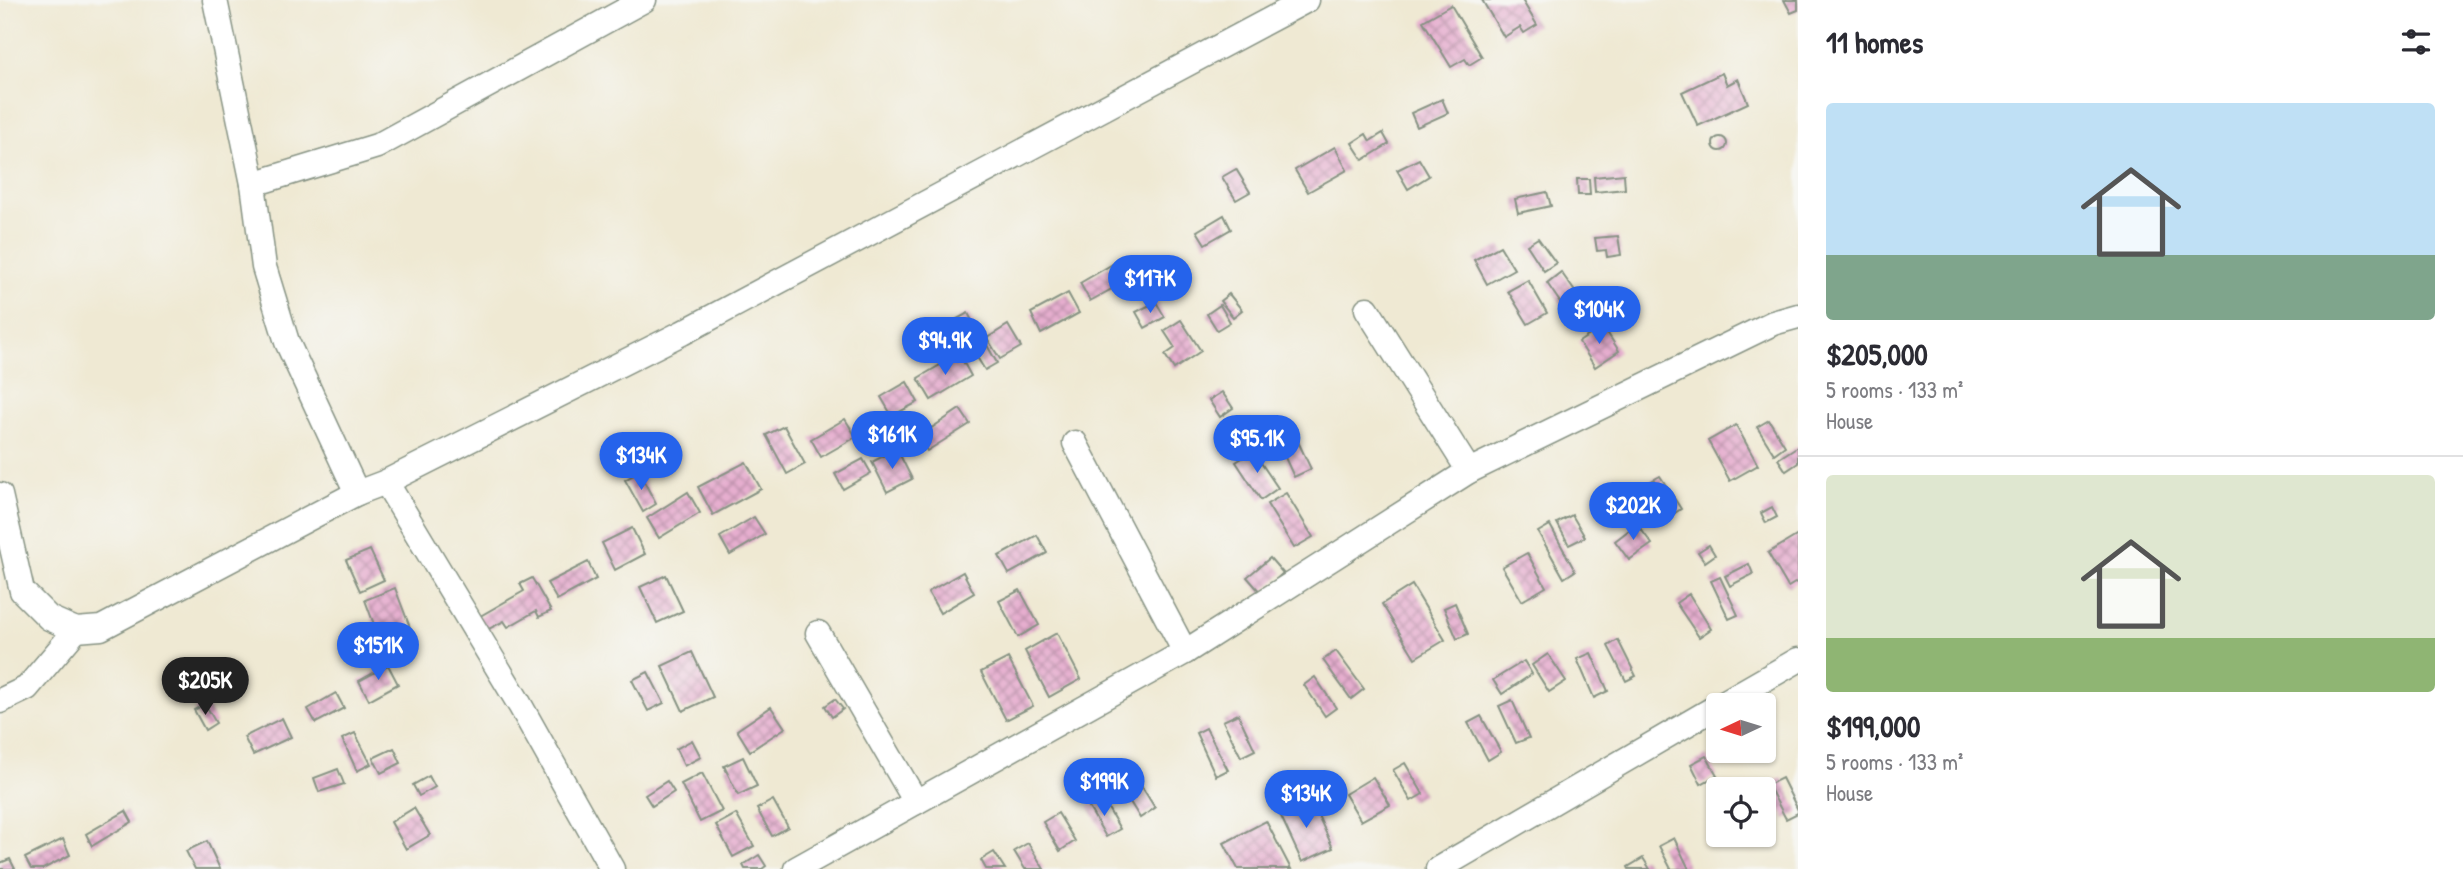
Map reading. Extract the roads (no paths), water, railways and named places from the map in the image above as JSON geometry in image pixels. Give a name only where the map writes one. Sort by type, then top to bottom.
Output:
[{"type":"street","points":[[215,0],[253,184],[264,267],[287,342],[357,493]]},
{"type":"street","points":[[253,184],[377,146],[644,0]]},
{"type":"street","points":[[0,495],[22,591],[49,618],[76,630],[101,628],[357,493],[386,481],[682,332],[1307,0]]},
{"type":"street","points":[[1367,309],[1469,471]]},
{"type":"street","points":[[796,869],[1185,652],[1469,471],[1773,323],[1798,316]]},
{"type":"street","points":[[1075,443],[1185,652]]},
{"type":"street","points":[[386,481],[520,705],[612,869]]},
{"type":"street","points":[[0,701],[27,688],[76,630]]},
{"type":"street","points":[[818,633],[916,802]]},
{"type":"street","points":[[1741,693],[1798,660]]},
{"type":"street","points":[[1438,869],[1706,714]]}]
